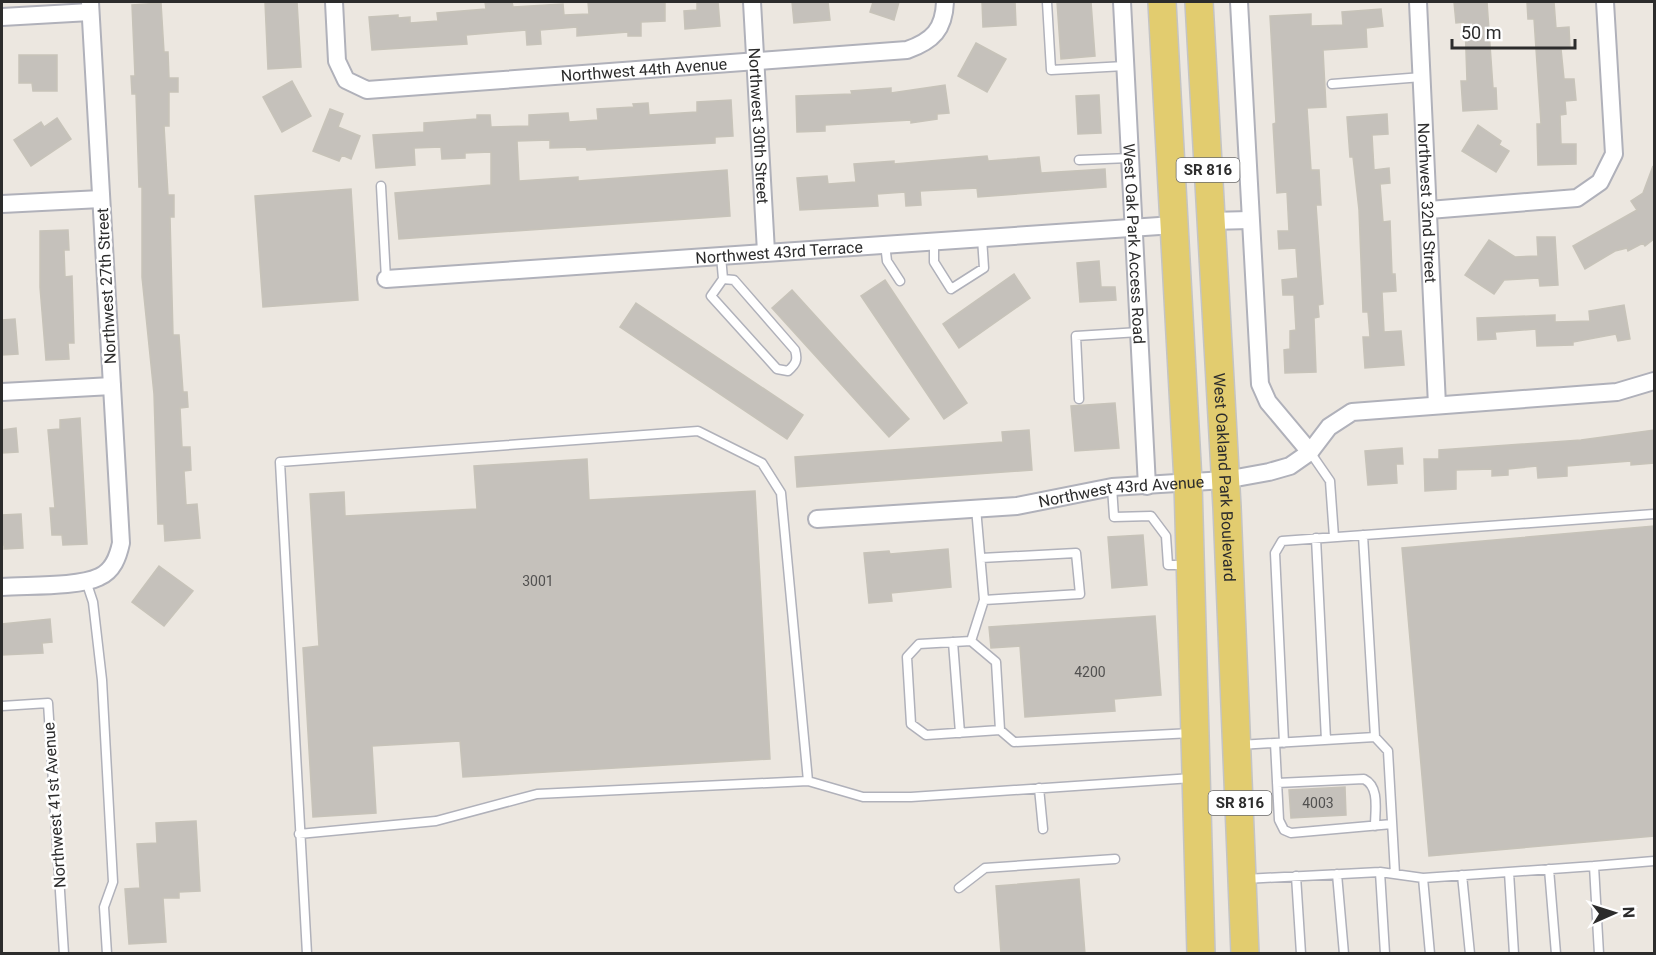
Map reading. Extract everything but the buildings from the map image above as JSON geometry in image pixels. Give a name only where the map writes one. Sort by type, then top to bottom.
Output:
[{"type":"main road","name":"SR 816","points":[[1162,2],[1188,482],[1196,778],[1197,950]]},
{"type":"main road","name":"West Oakland Park Boulevard","points":[[1199,2],[1238,746],[1245,954]]},
{"type":"street","name":"Northwest 44th Avenue","points":[[334,2],[337,61],[346,80],[368,90],[907,50],[929,41],[938,32],[945,2]]},
{"type":"street","name":"Northwest 30th Street","points":[[752,2],[766,252]]},
{"type":"street","name":"West Oak Park Access Road","points":[[1122,2],[1147,486]]},
{"type":"street","points":[[1239,2],[1260,384],[1268,402],[1310,452]]},
{"type":"street","name":"Northwest 32nd Street","points":[[1418,2],[1437,405]]},
{"type":"street","points":[[1429,210],[1577,198],[1600,182],[1614,154],[1605,2]]},
{"type":"street","points":[[2,17],[90,7]]},
{"type":"street","name":"Northwest 27th Street","points":[[86,581],[100,577],[111,568],[122,543],[90,7]]},
{"type":"street","points":[[2,204],[101,199]]},
{"type":"street","points":[[1210,221],[1250,220]]},
{"type":"street","name":"Northwest 43rd Terrace","points":[[386,279],[1174,225]]},
{"type":"street","name":"Northwest 43rd Avenue","points":[[817,519],[1017,506],[1112,487],[1225,480],[1290,466],[1310,452],[1329,427],[1352,412],[1617,392],[1654,381]]},
{"type":"street","points":[[2,392],[112,386]]},
{"type":"street","points":[[2,587],[86,581]]},
{"type":"lane","points":[[1047,2],[1051,70],[1125,66]]},
{"type":"lane","points":[[1332,84],[1422,77]]},
{"type":"lane","points":[[1079,160],[1130,158]]},
{"type":"lane","points":[[381,186],[386,279]]},
{"type":"lane","points":[[934,241],[934,262],[951,289],[984,268],[982,237]]},
{"type":"lane","points":[[885,244],[887,261],[900,281]]},
{"type":"lane","points":[[721,255],[723,279],[711,296],[777,369],[788,371],[795,365],[797,357],[795,350],[734,280],[723,279]]},
{"type":"lane","points":[[1079,399],[1076,336],[1140,332]]},
{"type":"lane","points":[[307,954],[280,462],[698,431],[762,463],[781,493],[808,781]]},
{"type":"lane","points":[[1310,452],[1330,481],[1334,537]]},
{"type":"lane","points":[[1112,487],[1114,518],[1151,516],[1166,536],[1168,565],[1191,565]]},
{"type":"lane","points":[[971,641],[984,600],[976,508]]},
{"type":"lane","points":[[1284,743],[1275,553],[1282,541],[1654,514]]},
{"type":"lane","points":[[1363,535],[1375,737],[1388,751],[1395,874]]},
{"type":"lane","points":[[1316,538],[1326,740]]},
{"type":"lane","points":[[981,558],[1076,553],[1080,594],[984,600]]},
{"type":"lane","points":[[86,581],[93,602],[102,680],[113,882],[104,907],[107,954]]},
{"type":"lane","points":[[999,730],[996,662],[971,641],[919,644],[907,657],[911,724],[926,735],[999,730],[1014,742],[1195,732]]},
{"type":"lane","points":[[953,642],[960,733]]},
{"type":"lane","name":"Northwest 41st Avenue","points":[[2,706],[48,703],[64,954]]},
{"type":"lane","points":[[1238,746],[1375,737]]},
{"type":"lane","points":[[1275,743],[1279,820],[1284,830],[1291,833],[1392,824]]},
{"type":"lane","points":[[299,834],[436,821],[537,794],[808,781],[863,797],[911,797],[1196,778]]},
{"type":"lane","points":[[1277,783],[1364,779],[1371,783],[1374,789],[1375,826]]},
{"type":"lane","points":[[1039,788],[1043,829]]},
{"type":"lane","points":[[959,888],[985,868],[1115,859]]},
{"type":"lane","points":[[1243,879],[1380,872],[1424,878],[1654,861]]},
{"type":"lane","points":[[1594,866],[1599,954]]},
{"type":"lane","points":[[1549,869],[1556,954]]},
{"type":"lane","points":[[1380,872],[1385,954]]},
{"type":"lane","points":[[1509,872],[1514,954]]},
{"type":"lane","points":[[1337,874],[1344,954]]},
{"type":"lane","points":[[1296,876],[1301,954]]},
{"type":"lane","points":[[1462,876],[1470,954]]},
{"type":"lane","points":[[1424,878],[1430,954]]}]
